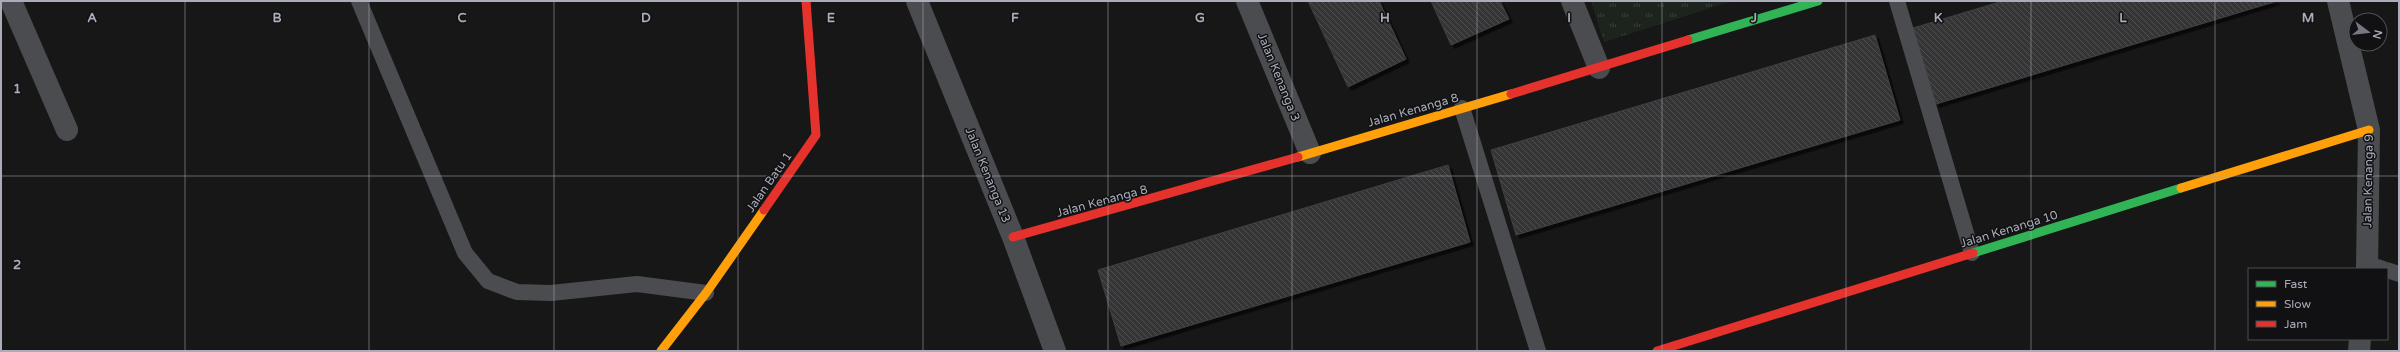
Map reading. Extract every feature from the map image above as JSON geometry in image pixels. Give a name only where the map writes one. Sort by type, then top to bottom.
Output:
[{"type":"street","points":[[11,1],[66,130]]},
{"type":"street","name":"Jalan Batu 1","points":[[661,351],[706,293],[816,135],[806,1]]},
{"type":"street","name":"Jalan Kenanga 13","points":[[917,1],[1013,237],[1055,351]]},
{"type":"street","name":"Jalan Kenanga 3","points":[[1247,1],[1310,153]]},
{"type":"street","points":[[1572,1],[1600,68]]},
{"type":"street","name":"Jalan Kenanga 8","points":[[1013,237],[1156,200],[1600,68],[1818,1]]},
{"type":"street","name":"Jalan Kenanga 9","points":[[2338,1],[2369,130],[2376,268]]},
{"type":"street","name":"Jalan Kenanga 10","points":[[1657,351],[2369,130]]},
{"type":"street","points":[[2359,351],[2360,340]]},
{"type":"lane","points":[[359,1],[465,253],[488,281],[517,292],[551,293],[637,284],[706,293]]},
{"type":"lane","points":[[1897,1],[1972,253]]},
{"type":"lane","points":[[1462,108],[1538,351]]},
{"type":"lane","points":[[2388,271],[2399,274]]},
{"type":"green space","points":[[1591,1],[1732,1],[1604,42]]},
{"type":"building","points":[[1308,1],[1379,1],[1406,59],[1348,87]]},
{"type":"building","points":[[1431,1],[1500,1],[1509,19],[1451,45]]},
{"type":"building","points":[[2003,1],[2277,1],[1936,104],[1913,28]]},
{"type":"building","points":[[1875,35],[1900,120],[1516,235],[1491,150]]},
{"type":"building","points":[[1448,165],[1470,242],[1121,346],[1098,270]]},
{"type":"traffic: fast","points":[[1688,40],[1818,1]]},
{"type":"traffic: fast","points":[[1973,253],[2181,188]]},
{"type":"traffic: slow","points":[[1298,157],[1511,94]]},
{"type":"traffic: slow","points":[[2181,188],[2369,130]]},
{"type":"traffic: slow","points":[[661,351],[706,293],[764,210]]},
{"type":"traffic: jam","points":[[764,210],[816,135],[806,1]]},
{"type":"traffic: jam","points":[[1511,94],[1688,40]]},
{"type":"traffic: jam","points":[[1013,237],[1298,157]]},
{"type":"traffic: jam","points":[[1657,351],[1973,253]]}]
